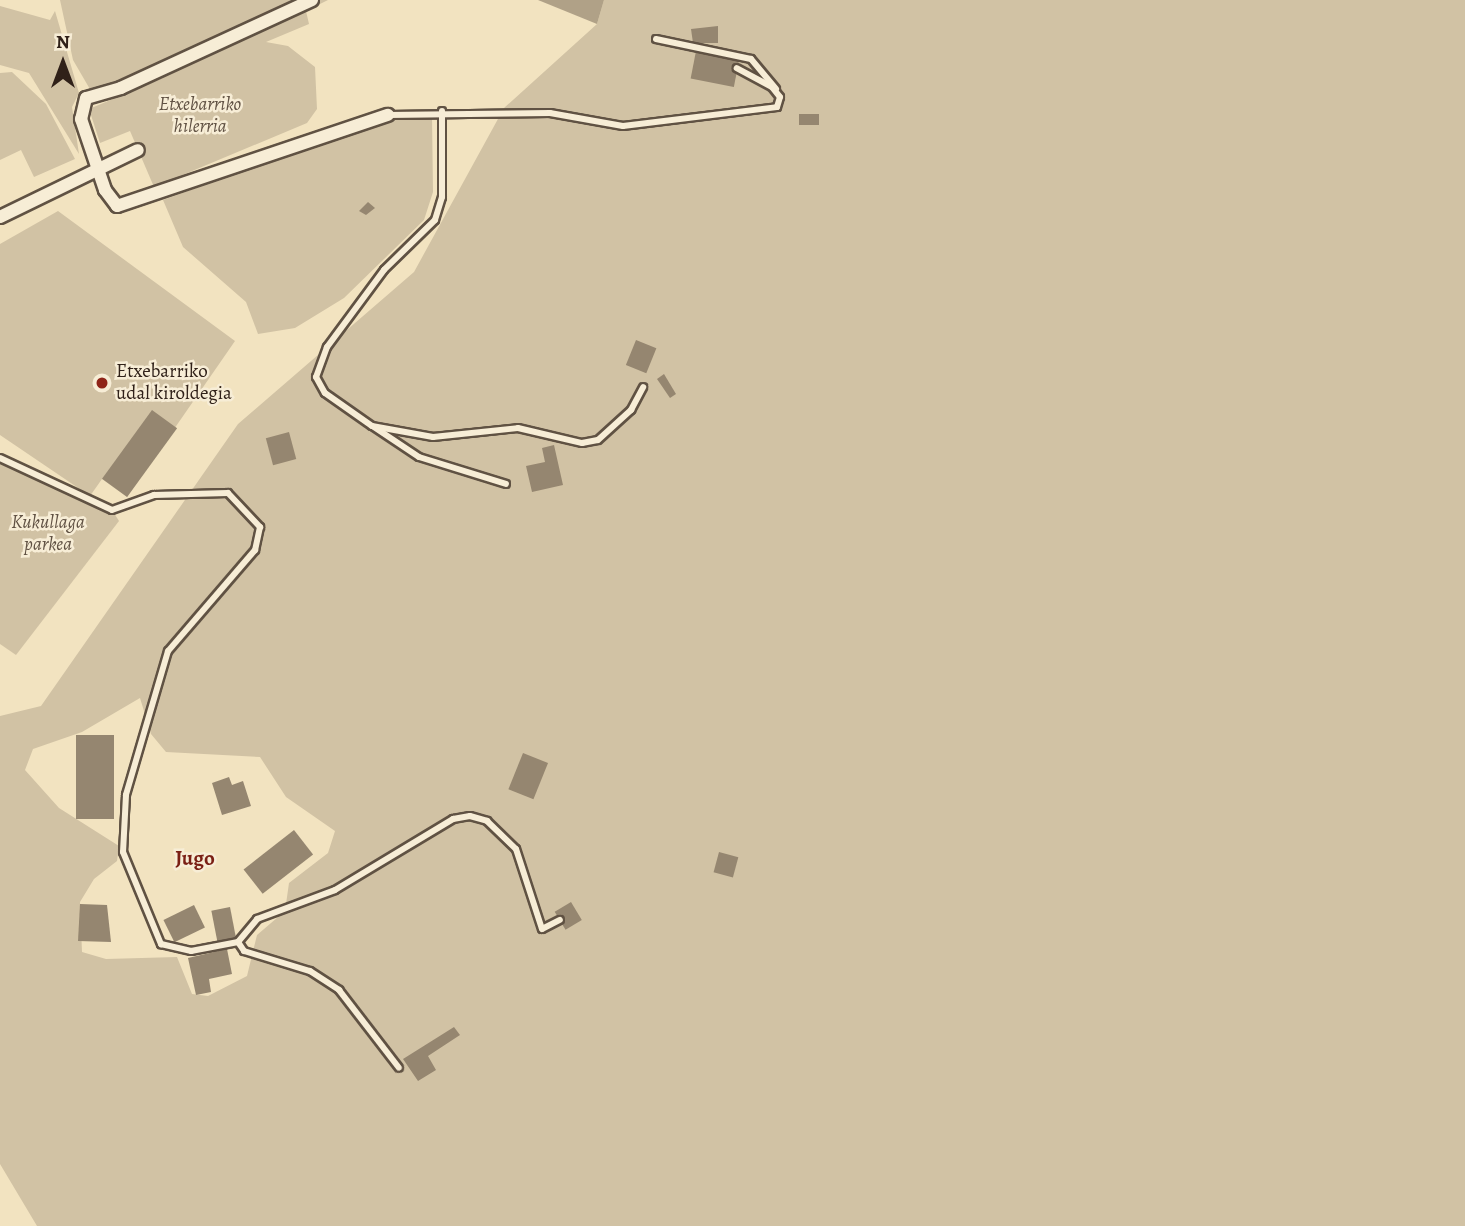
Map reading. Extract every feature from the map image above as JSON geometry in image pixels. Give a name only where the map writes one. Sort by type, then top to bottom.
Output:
[{"type":"street","points":[[312,0],[158,73],[86,98],[81,119],[96,169],[117,206],[388,115]]},
{"type":"street","points":[[0,217],[138,150]]},
{"type":"lane","points":[[656,39],[751,59],[780,97]]},
{"type":"lane","points":[[737,68],[780,97]]},
{"type":"lane","points":[[388,115],[442,111],[550,113],[623,126],[769,113],[780,97]]},
{"type":"lane","points":[[442,111],[442,197],[435,220],[384,270],[317,365],[325,393],[419,457],[506,484]]},
{"type":"lane","points":[[372,426],[433,437],[518,428],[582,443],[598,440],[631,410],[643,387]]},
{"type":"lane","points":[[0,458],[112,510],[154,495],[228,493],[258,520],[255,550],[168,650],[126,795],[123,852],[161,944],[191,951],[238,942],[257,919],[335,890],[453,819],[470,816],[486,821],[516,849],[542,929],[560,920]]},
{"type":"lane","points":[[238,942],[244,951],[310,971],[339,990],[398,1068]]},
{"type":"green space","name":"Etxebarriko hilerria","points":[[60,0],[328,0],[306,11],[309,24],[266,42],[288,46],[315,67],[317,109],[307,123],[154,187],[130,131],[100,143],[89,109],[163,78],[150,67],[91,91],[73,60]]},
{"type":"green space","points":[[604,0],[1465,0],[1465,1226],[37,1226],[0,1164],[0,716],[41,706],[238,424],[414,272],[504,108],[597,24]],"holes":[[[140,698],[151,734],[166,752],[260,757],[286,797],[335,831],[328,853],[289,883],[285,911],[257,935],[247,976],[208,996],[192,994],[177,957],[106,959],[82,952],[80,902],[94,879],[117,861],[119,846],[59,808],[25,770],[33,749],[82,732]]]},
{"type":"green space","points":[[0,6],[50,20],[55,11],[79,93],[72,107],[79,154],[29,73],[0,65]]},
{"type":"green space","points":[[12,72],[46,104],[75,159],[34,177],[21,150],[0,160],[0,73]]},
{"type":"green space","points":[[432,115],[433,192],[424,220],[344,298],[295,328],[258,334],[246,302],[183,247],[163,200],[390,118]]},
{"type":"green space","name":"Etxebarriko udal kiroldegia","points":[[58,211],[235,341],[127,497],[102,479],[90,496],[0,435],[0,244]]},
{"type":"green space","name":"Kukullaga parkea","points":[[0,458],[112,510],[119,521],[16,655],[0,644]]},
{"type":"shaded area","points":[[538,0],[604,0],[597,24]]},
{"type":"building","points":[[718,26],[718,43],[693,43],[691,29]]},
{"type":"building","points":[[696,51],[739,59],[734,87],[691,78]]},
{"type":"building","points":[[799,114],[819,114],[819,125],[799,125]]},
{"type":"building","points":[[368,202],[375,208],[366,215],[359,211]]},
{"type":"building","points":[[636,340],[656,348],[646,373],[626,365]]},
{"type":"building","points":[[664,374],[676,394],[670,398],[657,379]]},
{"type":"building","points":[[152,410],[177,428],[127,497],[102,479]]},
{"type":"building","points":[[289,432],[296,459],[273,465],[266,438]]},
{"type":"building","points":[[554,445],[563,485],[532,492],[526,466],[545,462],[542,448]]},
{"type":"building","points":[[76,735],[114,735],[114,819],[76,819]]},
{"type":"building","points":[[523,753],[548,763],[533,799],[508,789]]},
{"type":"building","points":[[229,777],[232,785],[243,781],[251,806],[222,815],[212,783]]},
{"type":"building","points":[[294,830],[313,854],[263,894],[244,869]]},
{"type":"building","points":[[719,852],[738,857],[733,877],[714,872]]},
{"type":"building","points":[[571,902],[582,920],[566,930],[555,912]]},
{"type":"building","points":[[80,904],[107,905],[111,942],[78,941]]},
{"type":"building","points":[[194,905],[205,927],[174,942],[163,920]]},
{"type":"building","points":[[230,907],[236,937],[217,941],[211,911]]},
{"type":"building","points":[[227,949],[232,974],[209,979],[211,992],[196,995],[188,958]]},
{"type":"building","points":[[454,1027],[460,1035],[428,1056],[436,1070],[418,1081],[403,1059]]},
{"type":"place","name":"Etxebarriko udal kiroldegia","points":[[102,383]]},
{"type":"district","name":"Jugo","points":[[195,858]]}]
